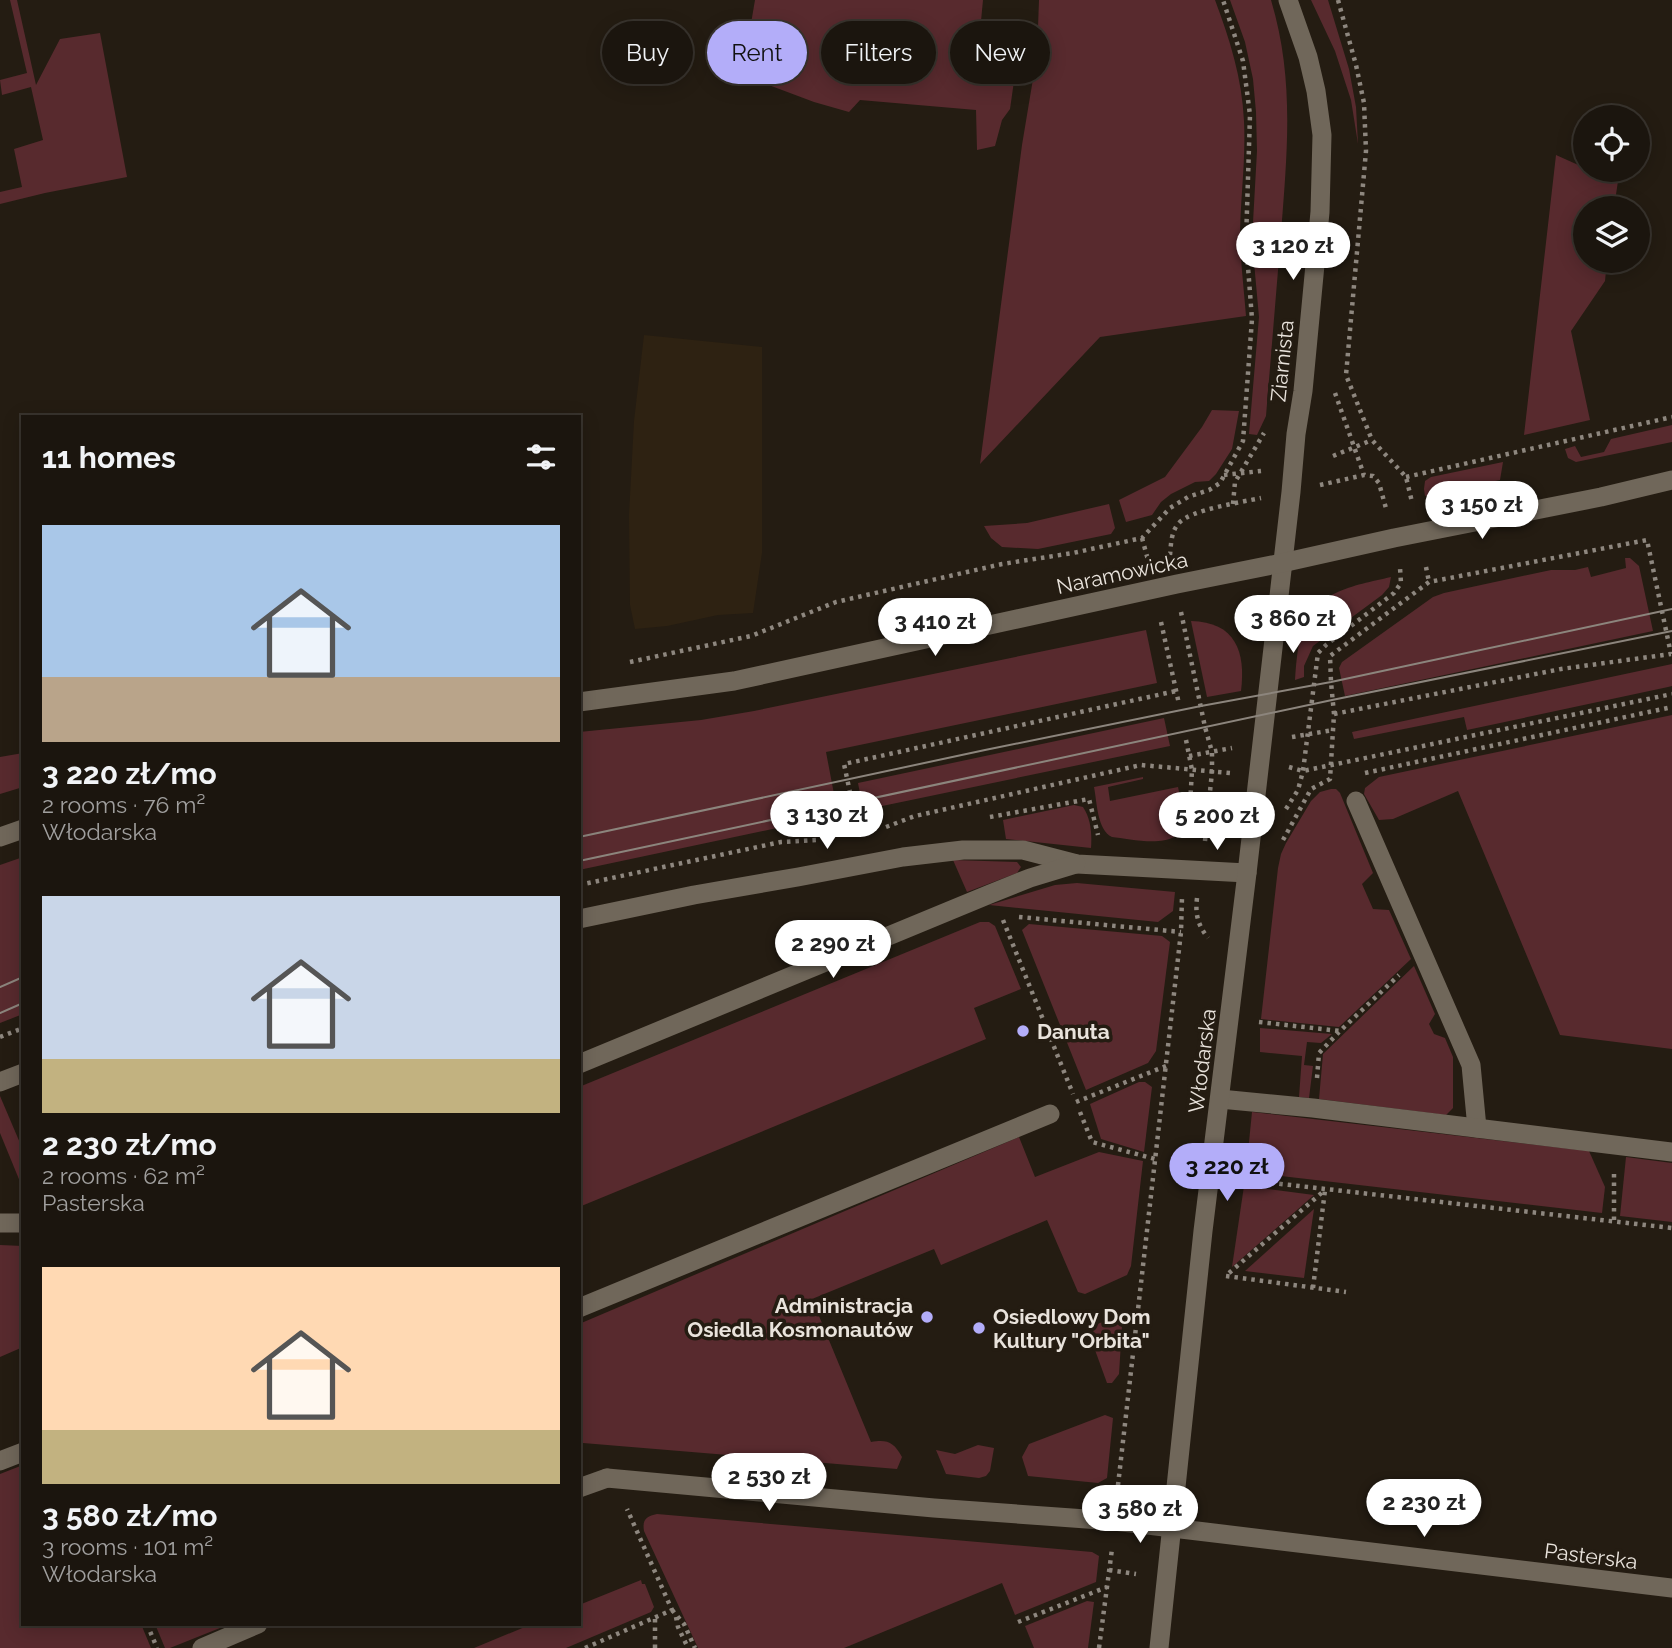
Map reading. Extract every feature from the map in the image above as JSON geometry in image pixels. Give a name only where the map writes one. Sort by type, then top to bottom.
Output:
[{"type":"street","name":"Ziarnista","points":[[1282,563],[1311,312],[1320,212],[1322,135],[1308,57],[1288,0]]},
{"type":"street","name":"Naramowicka","points":[[581,702],[734,681],[1672,480]]},
{"type":"street","name":"Włodarska","points":[[1159,1648],[1203,1231],[1248,873],[1282,563]]},
{"type":"street","points":[[1356,801],[1471,1065],[1477,1128]]},
{"type":"street","points":[[0,837],[21,830]]},
{"type":"street","points":[[581,919],[694,895],[903,857],[951,851],[1023,850],[1077,864],[1248,873]]},
{"type":"street","points":[[581,1063],[990,894],[1077,864]]},
{"type":"street","points":[[0,1082],[21,1074]]},
{"type":"street","points":[[1220,1099],[1672,1152]]},
{"type":"street","points":[[581,1307],[1050,1114]]},
{"type":"street","points":[[0,1223],[21,1223]]},
{"type":"street","points":[[0,1461],[21,1453]]},
{"type":"street","name":"Pasterska","points":[[581,1487],[607,1478],[934,1508],[1114,1521],[1672,1588]]},
{"type":"street","points":[[202,1648],[253,1626]]},
{"type":"path","points":[[626,662],[751,636],[836,602],[1002,564],[1142,538],[1170,508],[1220,483],[1243,441],[1252,319],[1246,241],[1250,115],[1243,61],[1223,0]]},
{"type":"path","points":[[1338,0],[1364,103],[1366,151],[1346,375],[1372,440],[1406,477],[1412,502]]},
{"type":"path","points":[[1332,386],[1364,475]]},
{"type":"path","points":[[1406,477],[1672,417]]},
{"type":"path","points":[[1233,504],[1235,482],[1267,428]]},
{"type":"path","points":[[1333,456],[1372,440]]},
{"type":"path","points":[[1224,475],[1261,471]]},
{"type":"path","points":[[1347,480],[1364,475],[1373,476],[1379,483],[1384,502]]},
{"type":"path","points":[[1170,556],[1172,537],[1179,522],[1197,512],[1256,499]]},
{"type":"path","points":[[1142,538],[1148,561]]},
{"type":"path","points":[[1330,779],[1334,714],[1330,656],[1430,582],[1647,540],[1672,654],[1561,669],[1334,714]]},
{"type":"path","points":[[1426,567],[1430,582]]},
{"type":"path","points":[[1400,571],[1401,583],[1394,593],[1318,653],[1303,771],[1672,694]]},
{"type":"path","points":[[1182,618],[1212,752],[1205,842]]},
{"type":"path","points":[[1161,622],[1179,704]]},
{"type":"path","points":[[862,847],[844,764],[1176,691]]},
{"type":"path","points":[[1360,774],[1672,707]]},
{"type":"path","points":[[1284,738],[1333,730]]},
{"type":"path","points":[[1186,740],[1192,770],[1187,851]]},
{"type":"path","points":[[1189,756],[1239,747]]},
{"type":"path","points":[[884,828],[915,816],[1141,765],[1237,774]]},
{"type":"path","points":[[1281,843],[1311,789],[1338,778]]},
{"type":"path","points":[[988,818],[1089,799]]},
{"type":"path","points":[[849,836],[867,833]]},
{"type":"path","points":[[581,885],[781,842],[818,840]]},
{"type":"path","points":[[1117,1494],[1181,932],[1182,893]]},
{"type":"path","points":[[1155,1159],[1093,1142],[1001,916],[1181,932]]},
{"type":"path","points":[[1313,1108],[1319,1053],[1423,953]]},
{"type":"path","points":[[1255,1022],[1340,1031]]},
{"type":"path","points":[[0,1037],[21,1029]]},
{"type":"path","points":[[1076,1102],[1166,1066]]},
{"type":"path","points":[[1613,1145],[1614,1222]]},
{"type":"path","points":[[1236,1178],[1672,1228]]},
{"type":"path","points":[[1325,1190],[1225,1276],[1346,1292]]},
{"type":"path","points":[[1313,1287],[1325,1190]]},
{"type":"path","points":[[625,1504],[688,1648]]},
{"type":"path","points":[[1099,1648],[1112,1549]]},
{"type":"path","points":[[1109,1570],[1136,1574]]},
{"type":"path","points":[[1018,1622],[1107,1587]]},
{"type":"path","points":[[585,1648],[672,1610]]},
{"type":"path","points":[[676,1617],[684,1624],[695,1648]]},
{"type":"path","points":[[654,1648],[655,1618]]},
{"type":"path","points":[[148,1626],[157,1648]]},
{"type":"shaded area","points":[[10,0],[17,0],[36,85],[60,39],[100,33],[127,177],[0,204],[0,192],[22,187],[14,149],[43,140],[31,87],[2,95],[0,80],[27,73]]},
{"type":"shaded area","points":[[755,0],[983,0],[981,21],[950,21],[950,84],[1014,84],[1010,109],[1002,120],[995,146],[977,150],[976,110],[860,100],[849,112],[766,84],[807,84],[807,21],[751,21]]},
{"type":"shaded area","points":[[1039,0],[1215,0],[1234,59],[1243,105],[1240,240],[1246,316],[1100,337],[980,464],[1032,84],[1050,84],[1050,21],[1038,21]]},
{"type":"shaded area","points":[[1230,0],[1271,0],[1284,59],[1286,88],[1285,174],[1266,416],[1257,435],[1249,434],[1259,317],[1252,240],[1257,151],[1256,112],[1253,79],[1245,42]]},
{"type":"shaded area","points":[[1311,0],[1328,0],[1349,69],[1356,107],[1358,144],[1351,100],[1335,51]]},
{"type":"shaded area","points":[[1556,155],[1573,163],[1573,182],[1618,182],[1616,196],[1573,196],[1573,273],[1606,273],[1605,281],[1571,331],[1590,420],[1524,435]]},
{"type":"shaded area","points":[[644,335],[762,347],[762,553],[753,613],[718,615],[667,626],[635,629],[630,605],[629,515],[634,421]]},
{"type":"shaded area","points":[[1212,410],[1239,411],[1232,449],[1216,474],[1209,481],[1195,482],[1171,494],[1152,515],[1126,522],[1119,500],[1165,477]]},
{"type":"shaded area","points":[[1672,425],[1672,442],[1576,462],[1568,458],[1565,449],[1575,446],[1581,457],[1604,452],[1611,439]]},
{"type":"shaded area","points":[[1503,462],[1500,480],[1425,496],[1425,481],[1431,477]]},
{"type":"shaded area","points":[[1109,504],[1115,528],[1111,534],[1038,549],[1002,547],[991,538],[984,526],[1027,523]]},
{"type":"shaded area","points":[[1625,558],[1630,558],[1639,566],[1653,631],[1345,696],[1339,668],[1342,662],[1433,597],[1551,570],[1588,567],[1591,577],[1626,568]]},
{"type":"shaded area","points":[[1391,577],[1389,587],[1382,595],[1313,646],[1304,666],[1304,677],[1295,680],[1301,636],[1314,609],[1336,593]]},
{"type":"shaded area","points":[[1191,621],[1218,627],[1234,641],[1241,663],[1241,691],[1207,697]]},
{"type":"shaded area","points":[[1146,630],[1157,683],[826,752],[838,815],[581,870],[581,732],[701,720]]},
{"type":"shaded area","points":[[1672,664],[1672,686],[1467,730],[1464,717],[1354,739],[1352,732]]},
{"type":"shaded area","points":[[1672,715],[1672,1049],[1560,1035],[1458,791],[1393,819],[1379,820],[1364,794],[1365,788],[1379,777]]},
{"type":"shaded area","points":[[1164,718],[1170,746],[863,810],[858,783]]},
{"type":"shaded area","points":[[21,753],[21,788],[0,794],[0,757]]},
{"type":"shaded area","points":[[1143,777],[1108,787],[1110,801],[1178,787],[1184,820],[1181,830],[1166,840],[1112,837],[1103,828],[1098,815],[1094,787]]},
{"type":"shaded area","points":[[1331,789],[1340,793],[1373,873],[1362,884],[1373,909],[1389,910],[1411,959],[1339,1027],[1261,1019],[1281,854],[1311,801],[1320,792]]},
{"type":"shaded area","points":[[1074,805],[1083,807],[1088,816],[1091,848],[1006,839],[1003,820]]},
{"type":"shaded area","points":[[21,858],[21,1015],[0,1023],[0,865]]},
{"type":"shaded area","points":[[953,860],[1017,862],[1021,867],[1017,873],[967,892]]},
{"type":"shaded area","points":[[1077,883],[1175,892],[1173,911],[1158,922],[989,905],[1055,885]]},
{"type":"shaded area","points":[[980,922],[989,922],[995,926],[1021,989],[974,1008],[986,1039],[581,1206],[581,1086]]},
{"type":"shaded area","points":[[1029,924],[1162,936],[1170,942],[1156,1051],[1148,1063],[1086,1090],[1022,930]]},
{"type":"shaded area","points":[[1414,966],[1435,1014],[1429,1024],[1434,1034],[1445,1038],[1453,1057],[1453,1108],[1446,1115],[1319,1099],[1323,1054]]},
{"type":"shaded area","points":[[1260,1028],[1332,1034],[1321,1043],[1307,1042],[1304,1065],[1313,1066],[1309,1098],[1299,1097],[1302,1056],[1260,1052]]},
{"type":"shaded area","points":[[1139,1082],[1145,1082],[1152,1087],[1144,1152],[1101,1139],[1090,1104]]},
{"type":"shaded area","points":[[0,1096],[21,1145],[21,1184],[0,1133]]},
{"type":"shaded area","points":[[1252,1112],[1589,1151],[1605,1187],[1602,1213],[1246,1172]]},
{"type":"shaded area","points":[[1019,1137],[1035,1177],[1099,1152],[1143,1161],[1131,1266],[1127,1275],[1085,1294],[1078,1292],[1047,1220],[941,1265],[934,1249],[812,1299],[871,1442],[886,1441],[896,1448],[902,1457],[897,1469],[583,1443],[581,1323]]},
{"type":"shaded area","points":[[1626,1157],[1672,1163],[1672,1222],[1620,1216]]},
{"type":"shaded area","points":[[1244,1186],[1314,1195],[1232,1267]]},
{"type":"shaded area","points":[[1314,1209],[1304,1278],[1245,1271]]},
{"type":"shaded area","points":[[0,1245],[21,1246],[21,1348],[0,1357]]},
{"type":"shaded area","points":[[1113,1318],[1122,1325],[1119,1374],[1112,1383],[1107,1383],[1087,1328]]},
{"type":"shaded area","points":[[1105,1415],[1113,1418],[1107,1478],[1098,1483],[1028,1476],[1022,1457],[1029,1444]]},
{"type":"shaded area","points":[[978,1445],[994,1448],[990,1471],[986,1476],[979,1478],[946,1474],[936,1450],[955,1454]]},
{"type":"shaded area","points":[[21,1466],[21,1626],[142,1626],[151,1648],[0,1648],[0,1474]]},
{"type":"shaded area","points":[[657,1514],[1092,1552],[1099,1556],[1096,1582],[1015,1615],[1002,1583],[844,1648],[698,1648],[644,1531],[646,1519]]},
{"type":"shaded area","points":[[641,1580],[654,1607],[651,1612],[566,1648],[474,1648],[527,1626],[581,1626],[581,1604]]},
{"type":"shaded area","points":[[1087,1601],[1094,1602],[1088,1648],[1034,1648],[1025,1626]]},
{"type":"shaded area","points":[[156,1626],[225,1626],[170,1648],[165,1648]]},
{"type":"tram line","points":[[581,837],[985,750],[1331,682],[1672,609]]},
{"type":"tram line","points":[[581,861],[1332,700],[1672,631]]},
{"type":"tram line","points":[[0,987],[21,978]]},
{"type":"tram line","points":[[0,1013],[21,1004]]},
{"type":"place","name":"Danuta","points":[[1023,1031]]},
{"type":"place","name":"Administracja Osiedla Kosmonautów","points":[[927,1317]]},
{"type":"place","name":"Osiedlowy Dom Kultury \"Orbita\"","points":[[979,1328]]}]
